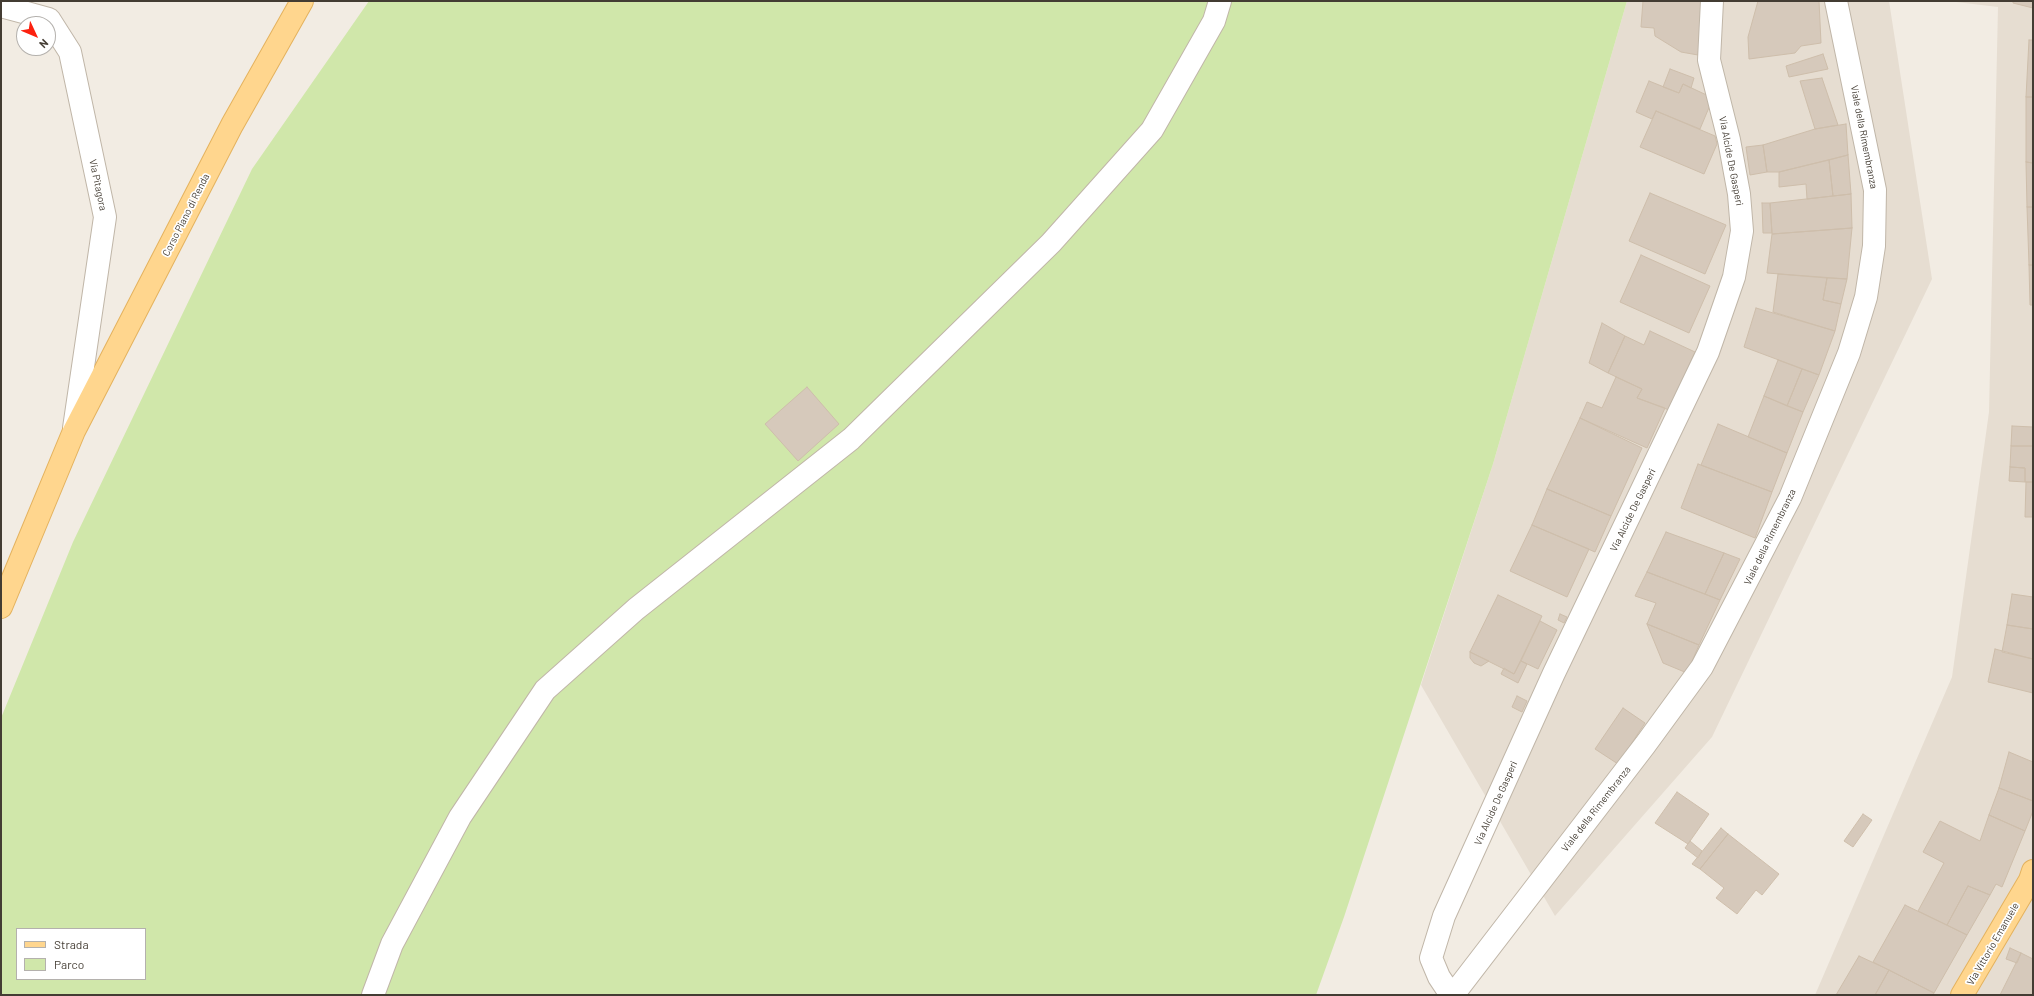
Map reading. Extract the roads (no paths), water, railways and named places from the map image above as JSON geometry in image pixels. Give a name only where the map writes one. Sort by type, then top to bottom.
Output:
[{"type":"main road","name":"Corso Piano di Renda","points":[[1,607],[74,431],[232,125],[302,1]]},
{"type":"main road","name":"Via Vittorio Emanuele","points":[[1962,995],[2030,880],[2033,871]]},
{"type":"street","points":[[373,995],[392,944],[460,817],[544,690],[636,608],[851,439],[1051,243],[1152,130],[1214,21],[1220,1]]},
{"type":"street","name":"Via Alcide De Gasperi","points":[[1452,995],[1439,977],[1431,958],[1444,916],[1554,673],[1708,352],[1734,277],[1742,230],[1739,194],[1729,140],[1709,60],[1712,1]]},
{"type":"street","name":"Viale della Rimembranza","points":[[1452,995],[1641,752],[1702,667],[1790,498],[1849,353],[1866,297],[1874,246],[1875,190],[1836,1]]},
{"type":"street","name":"Via Pitagora","points":[[1,6],[49,18],[70,52],[104,217],[74,431]]}]
